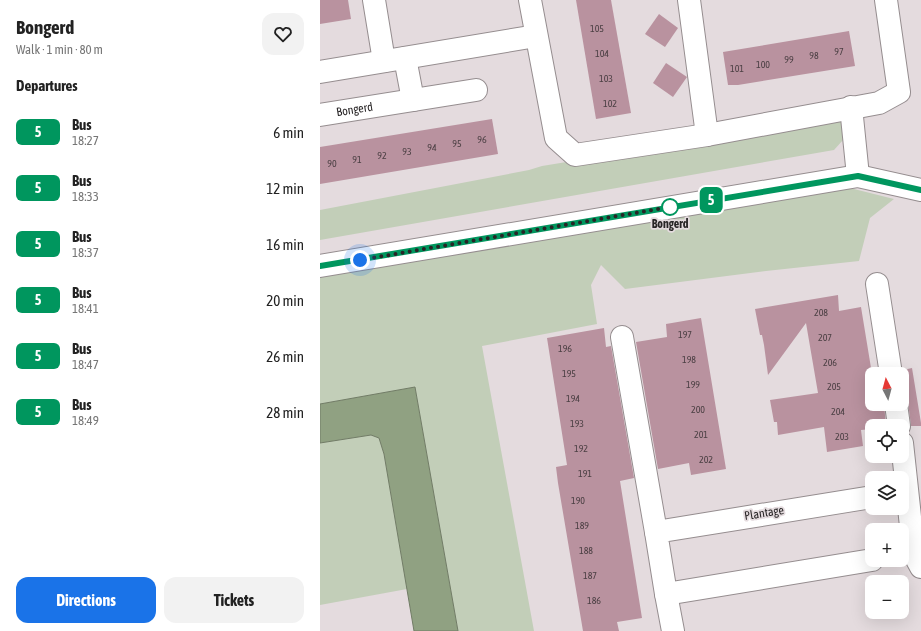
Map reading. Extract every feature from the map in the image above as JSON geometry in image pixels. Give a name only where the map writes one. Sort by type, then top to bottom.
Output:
[{"type":"street","points":[[374,0],[384,61]]},
{"type":"street","points":[[530,0],[556,138],[575,155],[707,135],[879,103],[899,92],[886,0]]},
{"type":"street","points":[[689,0],[707,135]]},
{"type":"street","points":[[320,72],[536,36]]},
{"type":"street","points":[[405,58],[413,100]]},
{"type":"street","name":"Bongerd","points":[[320,115],[476,90]]},
{"type":"street","points":[[851,108],[858,176]]},
{"type":"street","points":[[320,266],[858,176],[921,190]]},
{"type":"street","points":[[877,284],[890,367]]},
{"type":"street","points":[[622,337],[673,631]]},
{"type":"street","points":[[905,463],[910,491],[914,557]]},
{"type":"street","name":"Plantage","points":[[656,532],[865,498]]},
{"type":"street","points":[[666,594],[865,561]]},
{"type":"shaded area","points":[[835,118],[844,120],[847,130],[843,140],[834,150],[320,240],[320,210],[529,170],[542,166]]},
{"type":"shaded area","points":[[846,187],[894,199],[870,218],[859,261],[625,289],[601,265],[591,285],[597,324],[482,346],[534,631],[458,631],[415,387],[320,404],[320,277]]},
{"type":"shaded area","points":[[415,387],[458,631],[414,631],[384,454],[379,438],[371,435],[320,443],[320,404]]},
{"type":"shaded area","points":[[371,435],[379,438],[384,454],[407,589],[320,605],[320,443]]},
{"type":"building","points":[[320,0],[348,0],[351,19],[320,24]]},
{"type":"building","points":[[576,0],[611,0],[631,113],[596,119]]},
{"type":"building","points":[[659,14],[678,28],[665,47],[645,34]]},
{"type":"building","points":[[849,31],[855,66],[738,85],[728,85],[723,52]]},
{"type":"building","points":[[666,63],[687,77],[673,97],[653,83]]},
{"type":"building","points":[[492,119],[498,154],[320,184],[320,147]]},
{"type":"building","points":[[838,295],[839,311],[861,307],[871,367],[865,367],[865,411],[885,411],[885,419],[865,419],[865,430],[861,430],[863,446],[827,452],[824,427],[778,435],[777,422],[774,422],[770,400],[818,393],[806,323],[768,375],[764,345],[762,335],[760,335],[755,309]]},
{"type":"building","points":[[701,318],[726,469],[691,475],[689,463],[658,469],[636,342],[667,337],[666,324]]},
{"type":"building","points":[[604,328],[606,347],[611,346],[634,478],[620,481],[642,618],[617,622],[619,631],[583,631],[556,467],[567,465],[547,338]]},
{"type":"building","points":[[912,368],[921,426],[911,426],[909,410],[909,369]]},
{"type":"bus line","name":"5","points":[[320,266],[858,176],[921,190]]},
{"type":"place","name":"Bongerd","points":[[670,207]]},
{"type":"route","points":[[360,260],[670,207]]}]
